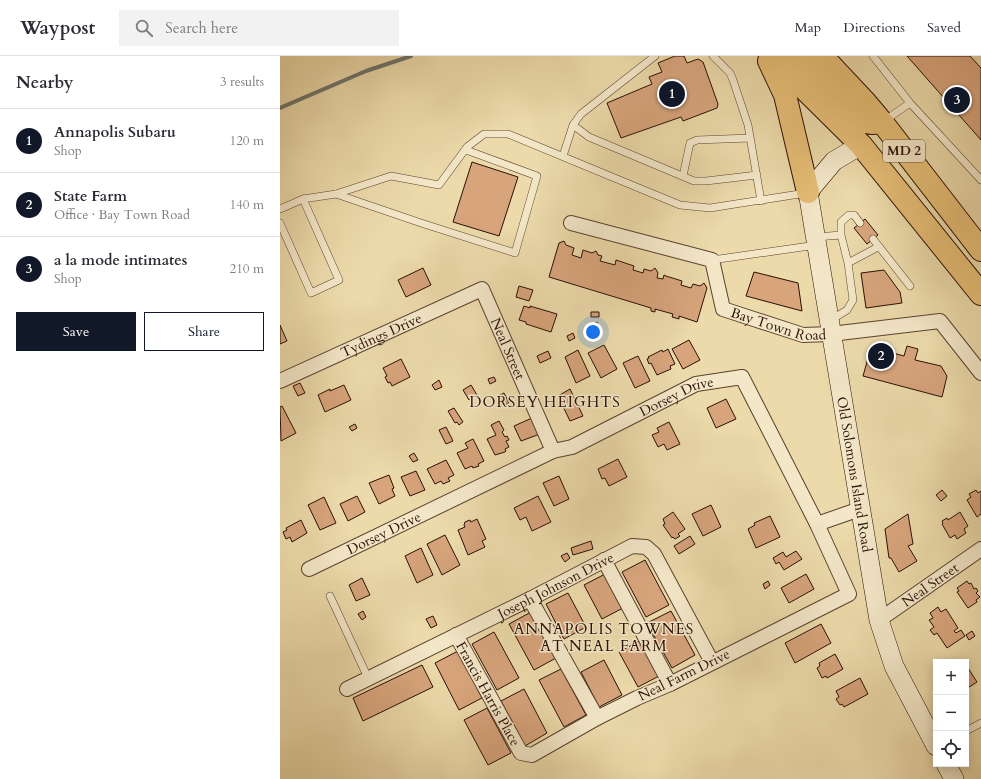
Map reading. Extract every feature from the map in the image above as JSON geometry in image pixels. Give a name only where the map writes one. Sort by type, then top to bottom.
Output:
[{"type":"highway","points":[[766,56],[785,95],[808,192]]},
{"type":"highway","name":"MD 2","points":[[771,56],[861,145],[981,294]]},
{"type":"highway","points":[[794,56],[803,62],[844,107],[854,115],[864,121],[872,123],[882,122]]},
{"type":"highway","name":"MD 2","points":[[822,56],[882,122],[981,250]]},
{"type":"highway","points":[[861,145],[872,143],[876,145],[955,241],[981,266]]},
{"type":"main road","points":[[808,192],[834,161],[861,145]]},
{"type":"main road","name":"Old Solomons Island Road","points":[[808,192],[860,510],[880,620],[894,666],[933,740]]},
{"type":"main road","points":[[948,767],[954,779]]},
{"type":"street","points":[[571,223],[712,260]]},
{"type":"street","name":"Bay Town Road","points":[[712,260],[723,308],[803,335],[830,327],[940,321],[981,373]]},
{"type":"street","name":"Tydings Drive","points":[[280,381],[482,289]]},
{"type":"street","name":"Neal Street","points":[[482,289],[553,451]]},
{"type":"street","name":"Dorsey Drive","points":[[309,568],[553,451],[572,447],[696,384],[742,377],[817,524],[848,594]]},
{"type":"street","points":[[817,524],[860,510]]},
{"type":"street","name":"Joseph Johnson Drive","points":[[347,689],[530,599],[632,546],[646,547],[654,554],[712,662]]},
{"type":"street","name":"Neal Street","points":[[880,620],[981,549]]},
{"type":"street","points":[[604,560],[670,684]]},
{"type":"street","name":"Neal Farm Drive","points":[[521,753],[532,755],[637,698],[670,684],[848,594]]},
{"type":"street","points":[[530,599],[598,718]]},
{"type":"street","name":"Francis Harris Place","points":[[456,635],[521,753]]},
{"type":"lane","points":[[563,156],[573,125],[580,114],[655,56]]},
{"type":"lane","points":[[713,56],[730,73],[748,124],[761,201]]},
{"type":"lane","points":[[873,56],[910,103],[981,179]]},
{"type":"lane","points":[[882,122],[910,103]]},
{"type":"lane","points":[[573,125],[589,137],[694,181],[756,175]]},
{"type":"lane","points":[[280,209],[303,200],[336,194],[390,176],[440,185],[466,150],[484,134],[508,134],[680,205],[710,208],[761,201],[808,192]]},
{"type":"lane","points":[[683,176],[690,143],[697,140],[750,138]]},
{"type":"lane","points":[[336,194],[515,254],[537,176],[466,150]]},
{"type":"lane","points":[[280,223],[311,293],[339,280],[303,200]]},
{"type":"lane","points":[[830,327],[847,310],[853,300],[848,263],[840,235],[840,222],[849,216],[854,215],[860,223]]},
{"type":"lane","points":[[712,260],[748,255],[840,235]]},
{"type":"lane","points":[[873,239],[910,286]]},
{"type":"lane","points":[[848,263],[878,247]]},
{"type":"lane","points":[[330,596],[368,678]]},
{"type":"lane","points":[[969,729],[981,723]]},
{"type":"building","points":[[675,56],[684,56],[687,63],[698,59],[703,62],[718,104],[717,108],[683,121],[681,117],[621,138],[607,103],[652,84],[649,77],[662,72],[658,63]]},
{"type":"building","points":[[907,56],[970,56],[981,68],[981,140]]},
{"type":"building","points":[[472,162],[518,177],[499,236],[453,222]]},
{"type":"building","points":[[865,219],[878,235],[867,244],[854,228]]},
{"type":"building","points":[[564,241],[566,245],[574,248],[572,255],[581,258],[583,250],[592,253],[596,251],[598,255],[602,256],[600,261],[615,265],[616,260],[634,266],[633,270],[643,273],[644,269],[651,271],[655,268],[658,273],[657,278],[663,279],[664,275],[682,281],[681,285],[691,288],[693,284],[700,286],[704,283],[707,288],[697,322],[679,316],[679,319],[672,317],[673,314],[655,309],[655,312],[651,311],[651,308],[549,277],[559,243]]},
{"type":"building","points":[[423,268],[431,285],[406,297],[398,280]]},
{"type":"building","points":[[884,270],[900,292],[902,303],[866,308],[861,273]]},
{"type":"building","points":[[754,272],[798,283],[802,311],[746,296]]},
{"type":"building","points":[[519,286],[533,290],[529,301],[516,297]]},
{"type":"building","points":[[524,306],[530,308],[530,306],[557,314],[551,332],[526,324],[526,322],[519,320]]},
{"type":"building","points":[[591,312],[599,312],[599,317],[591,317]]},
{"type":"building","points":[[597,322],[600,329],[593,332],[590,326]]},
{"type":"building","points":[[280,325],[287,341],[280,344]]},
{"type":"building","points":[[573,333],[575,338],[569,341],[567,336]]},
{"type":"building","points":[[689,340],[700,360],[683,369],[672,349]]},
{"type":"building","points":[[604,345],[617,369],[601,378],[588,353]]},
{"type":"building","points":[[907,346],[918,349],[915,360],[941,366],[947,376],[942,397],[863,376],[869,355],[878,349],[904,356]]},
{"type":"building","points":[[668,349],[675,364],[670,366],[671,369],[657,375],[651,363],[649,364],[647,359],[649,358],[648,357],[662,350],[663,352]]},
{"type":"building","points":[[578,350],[590,376],[576,383],[565,357]]},
{"type":"building","points":[[548,351],[551,358],[540,363],[537,356]]},
{"type":"building","points":[[638,356],[650,381],[635,388],[623,363]]},
{"type":"building","points":[[401,359],[410,377],[392,386],[390,382],[388,383],[385,377],[387,376],[383,368]]},
{"type":"building","points":[[494,377],[496,381],[490,384],[488,379]]},
{"type":"building","points":[[439,380],[442,387],[435,390],[432,385]]},
{"type":"building","points":[[300,383],[305,393],[298,396],[293,386]]},
{"type":"building","points":[[344,385],[351,400],[325,412],[318,395],[330,389],[330,391]]},
{"type":"building","points":[[471,385],[477,395],[469,400],[463,390]]},
{"type":"building","points":[[570,389],[583,416],[570,421],[558,396]]},
{"type":"building","points":[[504,393],[509,403],[502,406],[498,396]]},
{"type":"building","points":[[726,399],[736,419],[716,428],[707,408]]},
{"type":"building","points":[[282,406],[296,433],[281,441],[280,407]]},
{"type":"building","points":[[454,408],[463,422],[459,425],[457,422],[455,423],[448,411]]},
{"type":"building","points":[[532,418],[540,434],[521,441],[514,426]]},
{"type":"building","points":[[499,421],[504,430],[502,432],[509,440],[506,441],[509,447],[505,449],[505,452],[495,455],[487,439],[496,435],[491,425]]},
{"type":"building","points":[[669,422],[680,444],[667,450],[664,444],[658,447],[652,435],[659,432],[657,428]]},
{"type":"building","points":[[355,424],[357,428],[352,431],[349,427]]},
{"type":"building","points":[[446,427],[453,441],[446,444],[439,430]]},
{"type":"building","points":[[473,439],[484,461],[478,464],[479,466],[473,468],[472,466],[465,469],[457,453],[468,448],[465,443]]},
{"type":"building","points":[[414,453],[418,460],[413,462],[409,456]]},
{"type":"building","points":[[618,459],[627,477],[609,486],[605,478],[602,479],[598,469]]},
{"type":"building","points":[[446,460],[454,475],[448,478],[450,481],[443,484],[441,481],[435,484],[427,469]]},
{"type":"building","points":[[416,471],[425,490],[410,496],[401,477]]},
{"type":"building","points":[[389,475],[394,488],[392,489],[395,496],[379,504],[369,483]]},
{"type":"building","points":[[559,476],[569,499],[554,506],[543,483]]},
{"type":"building","points":[[942,490],[947,496],[941,501],[936,495]]},
{"type":"building","points":[[976,490],[978,493],[981,491],[981,514],[977,517],[967,500],[971,497],[969,494]]},
{"type":"building","points":[[357,496],[365,512],[348,521],[340,504]]},
{"type":"building","points":[[538,496],[551,522],[532,531],[526,517],[520,520],[514,508]]},
{"type":"building","points":[[324,497],[336,523],[320,530],[308,505]]},
{"type":"building","points":[[711,505],[721,527],[703,536],[692,514]]},
{"type":"building","points":[[673,512],[685,529],[678,534],[680,536],[675,539],[673,537],[672,538],[663,525],[665,524],[663,519]]},
{"type":"building","points":[[960,512],[968,526],[964,529],[966,533],[957,539],[955,535],[950,538],[942,524],[942,521],[947,518],[948,520]]},
{"type":"building","points":[[908,514],[913,544],[908,546],[917,561],[899,572],[891,558],[889,558],[885,529]]},
{"type":"building","points":[[770,516],[780,537],[756,548],[748,529],[755,525],[754,523]]},
{"type":"building","points":[[477,519],[486,539],[482,541],[485,547],[468,555],[458,530],[465,527],[465,522],[470,520],[471,522]]},
{"type":"building","points":[[301,520],[307,533],[292,542],[290,537],[286,539],[283,532],[287,530],[286,528]]},
{"type":"building","points":[[445,535],[460,565],[442,575],[427,544]]},
{"type":"building","points":[[690,536],[695,544],[679,554],[674,546]]},
{"type":"building","points":[[591,541],[593,549],[573,555],[571,548]]},
{"type":"building","points":[[421,548],[433,575],[417,583],[405,556]]},
{"type":"building","points":[[796,551],[802,559],[784,570],[779,562],[776,564],[773,558],[783,552],[786,557]]},
{"type":"building","points":[[567,553],[570,558],[565,562],[561,556]]},
{"type":"building","points":[[645,560],[669,605],[646,617],[622,572]]},
{"type":"building","points":[[605,574],[623,608],[602,619],[584,585]]},
{"type":"building","points":[[806,574],[814,589],[789,603],[781,588]]},
{"type":"building","points":[[362,578],[370,595],[356,601],[349,585]]},
{"type":"building","points":[[768,581],[770,585],[765,589],[763,584]]},
{"type":"building","points":[[967,581],[969,584],[971,583],[974,589],[976,588],[978,591],[976,593],[980,597],[976,600],[977,602],[968,608],[957,592],[959,591],[957,588]]},
{"type":"building","points":[[568,593],[586,627],[564,639],[546,604]]},
{"type":"building","points":[[938,607],[941,612],[946,609],[958,628],[954,631],[956,633],[961,630],[965,636],[947,648],[937,633],[934,635],[930,630],[934,627],[929,620],[933,618],[930,613]]},
{"type":"building","points":[[363,611],[366,617],[362,620],[358,614]]},
{"type":"building","points":[[671,611],[695,655],[672,668],[647,623]]},
{"type":"building","points":[[531,612],[556,658],[534,670],[509,624]]},
{"type":"building","points":[[433,616],[437,625],[431,628],[426,619]]},
{"type":"building","points":[[821,624],[831,643],[795,663],[785,643]]},
{"type":"building","points":[[972,631],[975,636],[969,640],[966,635]]},
{"type":"building","points":[[494,632],[519,678],[497,690],[472,644]]},
{"type":"building","points":[[641,640],[659,676],[638,687],[619,652]]},
{"type":"building","points":[[458,651],[482,698],[459,710],[435,663]]},
{"type":"building","points":[[835,654],[843,669],[827,678],[826,676],[822,678],[817,668],[820,666],[819,663]]},
{"type":"building","points":[[604,660],[622,695],[599,707],[581,672]]},
{"type":"building","points":[[422,665],[433,687],[363,721],[353,698]]},
{"type":"building","points":[[561,669],[586,715],[564,727],[539,680]]},
{"type":"building","points":[[969,670],[977,682],[969,687]]},
{"type":"building","points":[[860,678],[868,694],[844,707],[842,704],[840,705],[836,699],[839,697],[836,691]]},
{"type":"building","points":[[524,689],[547,733],[525,746],[501,701]]},
{"type":"building","points":[[487,708],[511,753],[488,765],[464,720]]},
{"type":"waterway","points":[[280,108],[366,71],[411,56]]},
{"type":"place","name":"Annapolis Subaru","points":[[672,94]]},
{"type":"place","name":"a la mode intimates","points":[[957,100]]},
{"type":"place","name":"State Farm","points":[[881,356]]},
{"type":"district","name":"DORSEY HEIGHTS","points":[[545,402]]},
{"type":"district","name":"ANNAPOLIS TOWNES AT NEAL FARM","points":[[604,638]]}]
